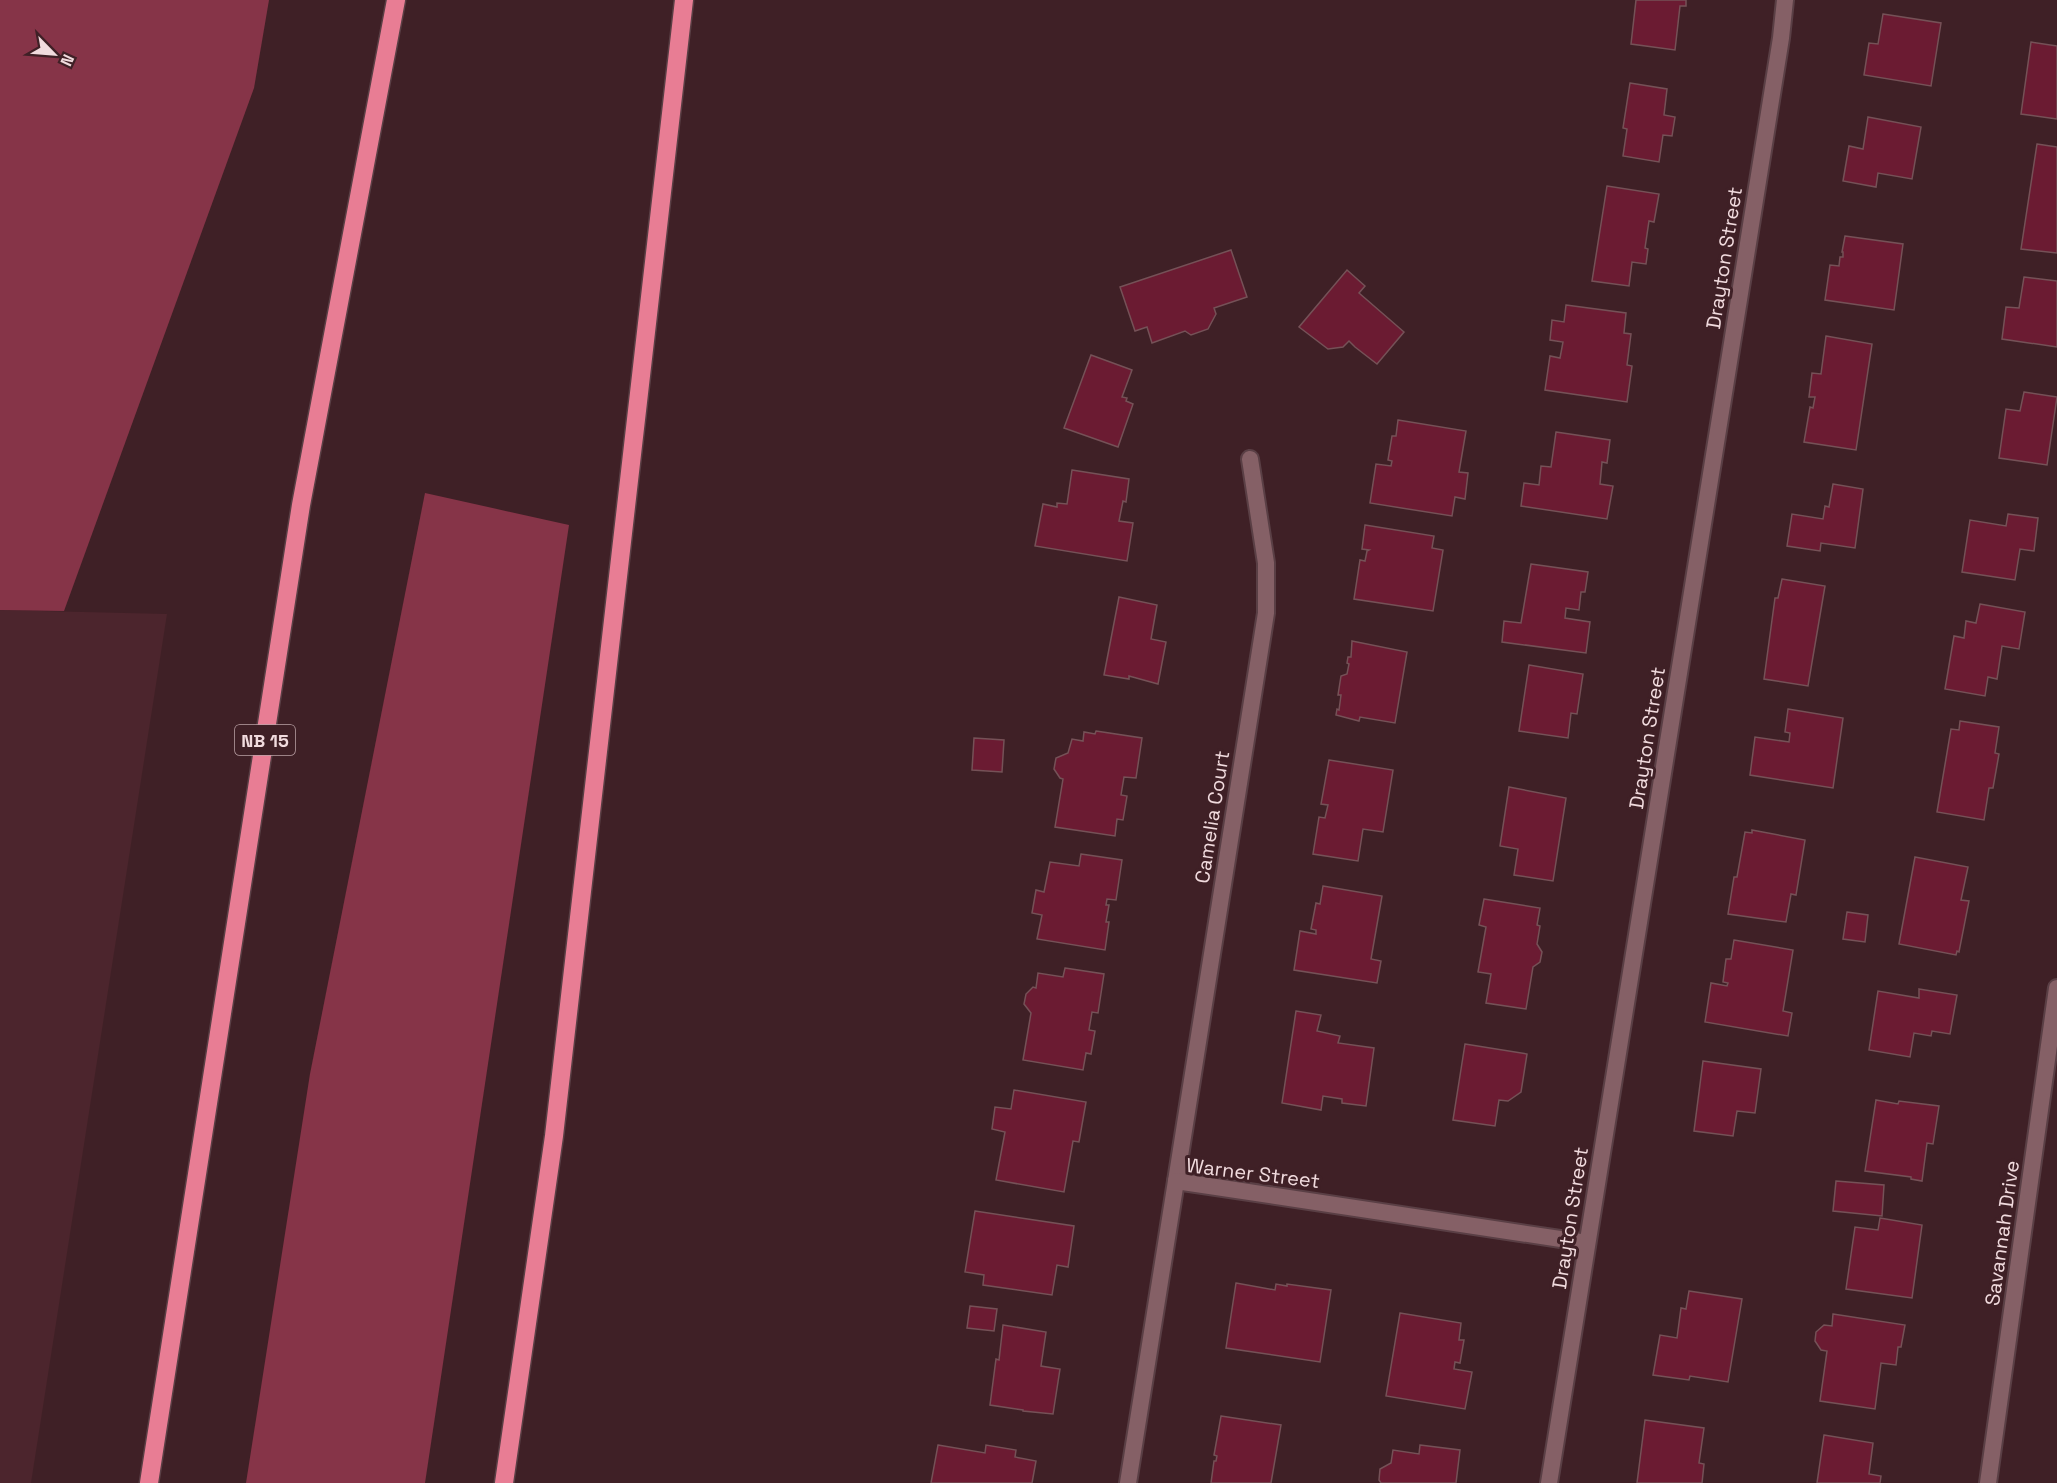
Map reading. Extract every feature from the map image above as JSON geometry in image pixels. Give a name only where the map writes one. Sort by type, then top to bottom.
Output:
[{"type":"highway","name":"NB 15","points":[[149,1483],[301,505],[396,0]]},
{"type":"highway","points":[[504,1483],[555,1136],[684,0]]},
{"type":"street","name":"Drayton Street","points":[[1549,1483],[1785,0]]},
{"type":"street","name":"Camelia Court","points":[[1176,1181],[1266,613],[1266,563],[1250,459]]},
{"type":"street","name":"Savannah Drive","points":[[1988,1483],[2057,988]]},
{"type":"street","name":"Warner Street","points":[[1128,1483],[1176,1181],[1587,1244]]},
{"type":"shaded area","points":[[0,0],[269,0],[254,88],[64,611],[0,610]]},
{"type":"shaded area","points":[[425,493],[569,525],[425,1483],[246,1483],[310,1074]]},
{"type":"shaded area","points":[[0,610],[167,614],[31,1483],[0,1483]]},
{"type":"building","points":[[1636,0],[1686,0],[1686,6],[1680,6],[1675,50],[1631,44]]},
{"type":"building","points":[[1883,14],[1941,23],[1931,86],[1864,75],[1869,43],[1878,44]]},
{"type":"building","points":[[2031,42],[2057,46],[2057,119],[2021,114]]},
{"type":"building","points":[[1630,83],[1667,89],[1664,115],[1675,117],[1672,136],[1663,135],[1659,162],[1623,156],[1627,129],[1623,128]]},
{"type":"building","points":[[1868,117],[1921,127],[1912,179],[1878,173],[1876,187],[1843,181],[1849,146],[1863,149]]},
{"type":"building","points":[[2037,144],[2057,147],[2057,253],[2021,249]]},
{"type":"building","points":[[1607,186],[1659,194],[1654,222],[1649,221],[1645,248],[1648,249],[1646,264],[1632,262],[1629,286],[1592,281]]},
{"type":"building","points":[[1845,236],[1903,244],[1894,310],[1825,300],[1830,265],[1839,266],[1840,257],[1843,257]]},
{"type":"building","points":[[1231,250],[1247,297],[1214,308],[1216,314],[1208,329],[1191,335],[1185,331],[1152,343],[1147,327],[1135,331],[1120,287]]},
{"type":"building","points":[[1347,270],[1365,286],[1359,293],[1404,332],[1377,364],[1349,341],[1343,347],[1328,349],[1299,327]]},
{"type":"building","points":[[2024,277],[2057,281],[2057,347],[2002,339],[2006,307],[2019,308]]},
{"type":"building","points":[[1566,305],[1626,313],[1624,333],[1631,334],[1627,365],[1632,366],[1627,402],[1545,390],[1550,356],[1560,358],[1563,342],[1550,340],[1552,320],[1564,322]]},
{"type":"building","points":[[1826,336],[1872,344],[1856,450],[1804,442],[1810,407],[1813,408],[1815,397],[1809,397],[1812,373],[1821,374]]},
{"type":"building","points":[[1091,355],[1132,370],[1122,397],[1127,398],[1126,401],[1133,404],[1118,447],[1064,428]]},
{"type":"building","points":[[2024,392],[2057,397],[2047,465],[1999,458],[2006,409],[2020,411]]},
{"type":"building","points":[[1398,420],[1466,431],[1459,472],[1468,473],[1465,499],[1455,497],[1452,516],[1370,503],[1376,464],[1391,466],[1392,461],[1388,460],[1392,436],[1396,436]]},
{"type":"building","points":[[1556,432],[1610,440],[1607,463],[1602,462],[1600,484],[1613,486],[1607,519],[1521,506],[1524,483],[1539,485],[1541,466],[1551,467]]},
{"type":"building","points":[[1072,470],[1129,479],[1126,502],[1123,501],[1119,521],[1133,523],[1127,561],[1035,546],[1043,504],[1057,507],[1057,503],[1067,504]]},
{"type":"building","points":[[1833,484],[1863,489],[1855,548],[1821,543],[1820,551],[1787,546],[1792,514],[1823,519],[1825,506],[1829,507]]},
{"type":"building","points":[[2008,514],[2038,518],[2034,551],[2020,549],[2015,580],[1962,572],[1970,520],[2006,526]]},
{"type":"building","points":[[1365,525],[1434,536],[1432,548],[1443,550],[1433,611],[1354,599],[1360,560],[1365,561],[1369,550],[1362,549]]},
{"type":"building","points":[[1531,564],[1588,572],[1585,592],[1581,592],[1579,610],[1566,608],[1565,618],[1590,622],[1586,653],[1502,642],[1504,621],[1521,623]]},
{"type":"building","points":[[1782,579],[1825,586],[1808,686],[1764,679],[1775,598],[1778,598]]},
{"type":"building","points":[[1119,597],[1157,605],[1151,639],[1166,642],[1158,684],[1129,676],[1129,679],[1104,675]]},
{"type":"building","points":[[1980,604],[2025,612],[2019,649],[2002,646],[1997,679],[1988,677],[1985,696],[1945,689],[1954,636],[1964,638],[1966,621],[1976,623]]},
{"type":"building","points":[[1352,641],[1407,652],[1395,723],[1360,717],[1359,721],[1336,715],[1341,695],[1338,695],[1341,676],[1347,674]]},
{"type":"building","points":[[1529,665],[1583,674],[1577,714],[1571,713],[1568,738],[1519,731]]},
{"type":"building","points":[[1788,709],[1843,718],[1833,788],[1750,775],[1755,737],[1789,742],[1790,733],[1785,732]]},
{"type":"building","points":[[1960,721],[1999,727],[1995,753],[1999,754],[1993,788],[1989,788],[1984,820],[1937,812],[1951,729],[1959,730]]},
{"type":"building","points":[[1096,731],[1142,738],[1136,778],[1124,777],[1121,795],[1127,796],[1123,820],[1117,819],[1115,836],[1055,827],[1063,779],[1054,769],[1056,758],[1068,753],[1072,739],[1083,741],[1084,732],[1095,734]]},
{"type":"building","points":[[974,738],[1004,740],[1002,772],[972,770]]},
{"type":"building","points":[[1329,760],[1393,770],[1383,832],[1363,829],[1358,861],[1313,854],[1319,817],[1325,818],[1328,805],[1321,804]]},
{"type":"building","points":[[1509,787],[1566,798],[1553,881],[1514,875],[1518,849],[1500,846]]},
{"type":"building","points":[[1752,830],[1805,840],[1796,895],[1791,894],[1786,922],[1728,914],[1745,832],[1752,833]]},
{"type":"building","points":[[1081,854],[1122,860],[1116,900],[1107,899],[1106,905],[1109,905],[1106,922],[1109,922],[1105,950],[1037,939],[1042,915],[1032,913],[1036,890],[1044,892],[1050,862],[1079,866]]},
{"type":"building","points":[[1915,857],[1968,867],[1961,900],[1969,901],[1959,952],[1957,951],[1956,955],[1899,944]]},
{"type":"building","points":[[1323,886],[1382,896],[1371,959],[1381,961],[1377,983],[1294,970],[1300,931],[1316,934],[1316,930],[1311,929],[1316,903],[1320,904]]},
{"type":"building","points":[[1484,899],[1540,908],[1537,944],[1542,952],[1540,962],[1533,967],[1526,1009],[1486,1003],[1491,974],[1478,972],[1486,927],[1479,925]]},
{"type":"building","points":[[1847,912],[1868,915],[1865,942],[1843,939]]},
{"type":"building","points":[[1734,940],[1793,950],[1783,1011],[1792,1013],[1788,1036],[1705,1022],[1711,983],[1727,986],[1728,983],[1723,982],[1726,959],[1731,959]]},
{"type":"building","points":[[1065,968],[1104,974],[1098,1013],[1092,1012],[1089,1030],[1095,1031],[1091,1054],[1086,1053],[1083,1070],[1023,1060],[1031,1013],[1024,1004],[1026,994],[1033,987],[1036,988],[1038,973],[1063,977]]},
{"type":"building","points":[[1919,989],[1957,995],[1950,1034],[1932,1031],[1931,1036],[1914,1033],[1910,1057],[1869,1050],[1878,991],[1919,998]]},
{"type":"building","points":[[1296,1011],[1321,1015],[1317,1031],[1340,1036],[1338,1043],[1374,1048],[1366,1106],[1342,1103],[1342,1099],[1323,1096],[1321,1110],[1282,1103]]},
{"type":"building","points":[[1465,1044],[1527,1054],[1521,1092],[1508,1101],[1499,1100],[1495,1126],[1453,1120]]},
{"type":"building","points":[[1703,1061],[1761,1069],[1755,1113],[1737,1111],[1733,1136],[1694,1131]]},
{"type":"building","points":[[1014,1090],[1086,1102],[1079,1142],[1073,1141],[1064,1192],[996,1180],[1005,1132],[992,1129],[995,1107],[1011,1109]]},
{"type":"building","points":[[1876,1100],[1898,1104],[1899,1101],[1939,1106],[1933,1144],[1927,1143],[1922,1181],[1911,1179],[1911,1177],[1865,1171]]},
{"type":"building","points":[[1836,1181],[1884,1185],[1882,1216],[1833,1211]]},
{"type":"building","points":[[975,1211],[1074,1226],[1068,1267],[1057,1265],[1052,1295],[983,1285],[984,1275],[965,1272]]},
{"type":"building","points":[[1880,1218],[1922,1225],[1912,1298],[1846,1289],[1855,1227],[1878,1230]]},
{"type":"building","points":[[1236,1283],[1275,1290],[1276,1284],[1287,1286],[1287,1284],[1331,1290],[1320,1362],[1226,1348]]},
{"type":"building","points":[[1689,1291],[1742,1299],[1728,1382],[1690,1376],[1689,1380],[1653,1375],[1660,1335],[1677,1338],[1681,1308],[1686,1309]]},
{"type":"building","points":[[970,1306],[997,1309],[994,1331],[967,1328]]},
{"type":"building","points":[[1400,1313],[1461,1323],[1459,1340],[1464,1340],[1460,1363],[1455,1362],[1454,1369],[1472,1372],[1465,1409],[1386,1396]]},
{"type":"building","points":[[1833,1314],[1905,1325],[1901,1347],[1898,1347],[1896,1365],[1881,1363],[1875,1409],[1820,1401],[1827,1351],[1821,1350],[1815,1341],[1816,1332],[1824,1325],[1832,1326]]},
{"type":"building","points":[[1003,1325],[1046,1332],[1041,1366],[1060,1369],[1053,1414],[990,1405]]},
{"type":"building","points":[[1221,1416],[1281,1425],[1271,1483],[1211,1483],[1214,1461],[1217,1456],[1214,1455]]},
{"type":"building","points":[[1645,1420],[1704,1428],[1699,1463],[1704,1464],[1702,1483],[1637,1483]]},
{"type":"building","points":[[1824,1435],[1873,1443],[1869,1474],[1881,1476],[1880,1483],[1817,1483]]},
{"type":"building","points":[[938,1445],[985,1453],[986,1445],[1016,1450],[1015,1457],[1036,1461],[1032,1483],[931,1483]]},
{"type":"building","points":[[1420,1445],[1460,1450],[1456,1483],[1381,1483],[1380,1469],[1391,1463],[1393,1450],[1419,1454]]}]
